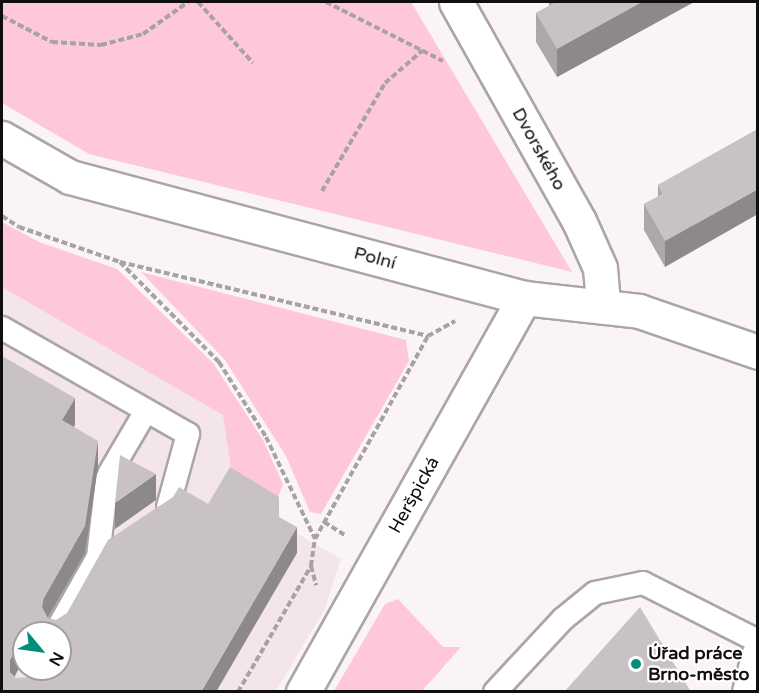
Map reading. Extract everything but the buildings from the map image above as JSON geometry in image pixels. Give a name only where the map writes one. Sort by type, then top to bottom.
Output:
[{"type":"street","name":"Dvorského","points":[[456,2],[579,221],[600,268],[603,304]]},
{"type":"street","name":"Polní","points":[[2,138],[70,177],[524,298],[603,304],[639,311],[758,352]]},
{"type":"street","name":"Heršpická","points":[[303,692],[524,298]]},
{"type":"street","points":[[749,692],[758,655]]},
{"type":"lane","points":[[2,328],[188,434],[163,513]]},
{"type":"lane","points":[[62,621],[98,557],[108,476],[146,411]]},
{"type":"lane","points":[[98,557],[127,538]]},
{"type":"lane","points":[[495,692],[563,619],[595,593],[643,583],[758,641]]},
{"type":"path","points":[[2,16],[52,42],[101,45],[143,34],[188,2]]},
{"type":"path","points":[[198,2],[253,63]]},
{"type":"path","points":[[326,2],[447,63],[495,71]]},
{"type":"path","points":[[322,191],[384,83],[423,50]]},
{"type":"path","points":[[2,216],[19,227],[120,262],[428,336]]},
{"type":"path","points":[[120,262],[219,362],[266,437],[315,539]]},
{"type":"path","points":[[238,692],[311,566],[315,539],[428,336],[458,320]]},
{"type":"shaded area","points":[[2,2],[411,2],[572,272],[89,154],[2,103]]},
{"type":"shaded area","points":[[2,222],[39,242],[117,269],[213,363],[263,440],[283,484],[271,516],[230,493],[231,467],[223,415],[2,287]]},
{"type":"shaded area","points":[[2,232],[213,378],[279,523],[341,559],[324,611],[276,691],[2,691]]},
{"type":"shaded area","points":[[141,272],[406,340],[409,361],[321,514],[310,512],[286,456],[225,360]]},
{"type":"shaded area","points":[[398,599],[443,647],[461,647],[422,691],[334,691],[385,604]]},
{"type":"place","name":"Úřad práce Brno-město","points":[[636,664]]}]
